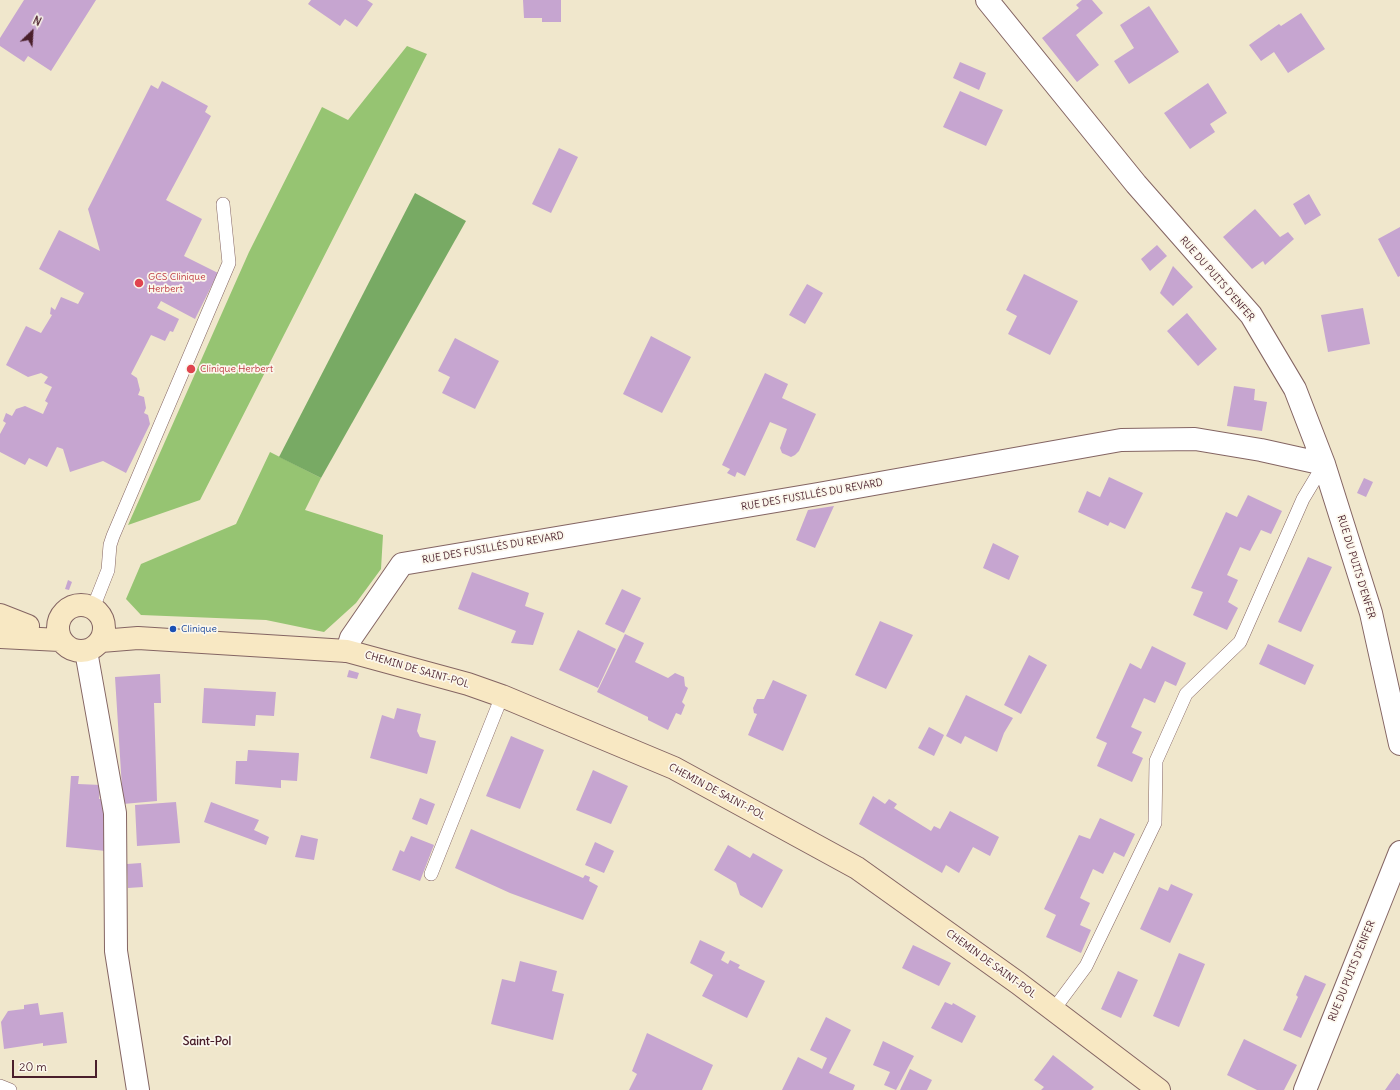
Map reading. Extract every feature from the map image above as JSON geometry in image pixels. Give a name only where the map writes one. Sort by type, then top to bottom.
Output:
[{"type":"main road","points":[[79,604],[98,631],[71,650],[59,632],[61,616],[72,607],[79,604]]},
{"type":"main road","points":[[0,615],[29,632]]},
{"type":"main road","name":"CHEMIN DE SAINT-POL","points":[[98,631],[138,638],[347,651],[468,684],[502,696],[689,775],[856,868],[1054,1009],[1159,1090]]},
{"type":"main road","points":[[0,632],[59,632]]},
{"type":"main road","points":[[0,637],[29,632]]},
{"type":"street","name":"RUE DU PUITS D'ENFER","points":[[987,0],[1136,184],[1250,315],[1295,389],[1324,464],[1371,613],[1400,744]]},
{"type":"street","name":"RUE DES FUSILLÉS DU REVARD","points":[[347,651],[351,638],[402,564],[818,494],[1121,440],[1195,439],[1261,450],[1324,464]]},
{"type":"street","points":[[98,631],[115,813],[116,951],[138,1090]]},
{"type":"street","name":"RUE DU PUITS D'ENFER","points":[[1305,1090],[1400,852]]},
{"type":"lane","points":[[98,631],[108,570],[110,545],[113,536],[229,263],[223,204]]},
{"type":"lane","points":[[1054,1009],[1086,966],[1155,824],[1156,761],[1186,694],[1240,642],[1303,499],[1324,464]]},
{"type":"lane","points":[[431,874],[502,696]]},
{"type":"lane","points":[[0,1086],[10,1090]]},
{"type":"green space","points":[[407,46],[427,54],[200,500],[128,525],[249,252],[322,107],[348,120]]},
{"type":"green space","points":[[415,193],[466,221],[321,478],[279,457]]},
{"type":"green space","points":[[270,452],[321,478],[305,510],[383,535],[381,569],[356,603],[324,632],[266,620],[141,615],[126,599],[141,564],[236,524]]},
{"type":"building","points":[[24,0],[96,0],[51,71],[28,56],[24,62],[0,46],[0,38]]},
{"type":"building","points":[[311,0],[367,0],[373,4],[357,27],[345,19],[340,26],[308,4]]},
{"type":"building","points":[[523,0],[561,0],[561,22],[542,22],[542,18],[524,18]]},
{"type":"building","points":[[1082,0],[1092,0],[1103,13],[1076,35],[1099,65],[1077,82],[1042,38],[1079,8],[1076,5]]},
{"type":"building","points":[[1149,6],[1179,52],[1129,84],[1114,61],[1134,48],[1120,25]]},
{"type":"building","points":[[1301,13],[1325,49],[1288,73],[1274,52],[1261,61],[1249,45],[1279,24],[1281,26]]},
{"type":"building","points":[[960,62],[986,73],[979,90],[953,78]]},
{"type":"building","name":"GCS Clinique Herbert","points":[[162,81],[208,106],[205,112],[211,116],[166,200],[202,219],[184,256],[218,273],[195,319],[161,301],[157,308],[179,319],[173,332],[170,331],[165,341],[151,335],[131,374],[137,378],[140,390],[138,395],[144,397],[146,408],[144,413],[148,415],[150,424],[126,473],[103,461],[70,472],[63,449],[57,447],[47,467],[29,458],[25,465],[0,452],[0,434],[6,423],[3,421],[6,413],[12,416],[16,409],[25,406],[43,414],[48,403],[45,401],[52,387],[44,383],[48,377],[41,373],[28,377],[6,365],[26,326],[41,333],[52,315],[50,314],[51,307],[55,310],[61,297],[78,304],[84,293],[39,269],[59,230],[100,251],[88,209],[151,85],[158,89]]},
{"type":"building","points":[[1208,83],[1227,113],[1210,124],[1215,132],[1190,149],[1164,113]]},
{"type":"building","points":[[960,91],[1003,110],[986,146],[943,127]]},
{"type":"building","points":[[559,148],[578,157],[551,213],[532,204]]},
{"type":"building","points":[[1309,194],[1321,215],[1305,225],[1293,204]]},
{"type":"building","points":[[1255,209],[1280,237],[1288,232],[1294,239],[1265,265],[1263,261],[1252,269],[1223,237]]},
{"type":"building","points":[[1400,227],[1400,276],[1398,277],[1378,239]]},
{"type":"building","points":[[1157,245],[1167,256],[1150,271],[1141,259]]},
{"type":"building","points":[[1173,266],[1193,287],[1173,306],[1160,293]]},
{"type":"building","points":[[1024,274],[1078,301],[1050,355],[1008,334],[1017,316],[1006,310]]},
{"type":"building","points":[[807,284],[823,293],[805,324],[789,315]]},
{"type":"building","points":[[1363,308],[1370,344],[1328,352],[1321,315]]},
{"type":"building","points":[[1187,313],[1217,349],[1198,366],[1167,331]]},
{"type":"building","points":[[651,336],[691,357],[662,413],[623,394]]},
{"type":"building","points":[[455,338],[499,361],[475,409],[442,393],[450,377],[438,371]]},
{"type":"building","points":[[765,373],[788,384],[782,398],[816,414],[799,451],[791,457],[782,453],[780,448],[787,429],[770,422],[745,476],[737,472],[735,477],[727,473],[730,469],[722,465]]},
{"type":"building","points":[[1234,386],[1255,389],[1254,400],[1267,402],[1262,431],[1227,426]]},
{"type":"building","points":[[1109,477],[1143,493],[1125,529],[1110,522],[1108,526],[1078,512],[1087,491],[1100,497]]},
{"type":"building","points":[[1364,478],[1373,482],[1366,497],[1357,493]]},
{"type":"building","points":[[1248,495],[1282,511],[1271,534],[1261,530],[1250,551],[1240,547],[1227,575],[1238,580],[1228,602],[1238,608],[1227,630],[1193,615],[1203,592],[1191,588],[1226,512],[1237,517]]},
{"type":"building","points":[[834,506],[815,548],[796,540],[808,510]]},
{"type":"building","points":[[993,543],[1019,556],[1009,580],[983,568]]},
{"type":"building","points":[[1308,557],[1332,567],[1301,632],[1278,622]]},
{"type":"building","points":[[472,572],[529,593],[525,606],[544,613],[533,645],[511,643],[516,631],[458,609]]},
{"type":"building","points":[[68,580],[72,582],[69,590],[65,589]]},
{"type":"building","points":[[622,589],[641,598],[624,633],[605,624]]},
{"type":"building","points":[[880,621],[913,635],[886,689],[855,675]]},
{"type":"building","points":[[578,630],[616,649],[598,688],[559,670]]},
{"type":"building","points":[[625,634],[644,643],[635,662],[668,678],[675,673],[684,677],[685,686],[688,688],[682,702],[685,705],[681,715],[676,713],[668,730],[648,720],[648,717],[597,692]]},
{"type":"building","points":[[1268,644],[1314,665],[1305,685],[1259,664]]},
{"type":"building","points":[[1152,646],[1186,663],[1176,686],[1165,681],[1155,703],[1144,698],[1131,727],[1142,732],[1132,753],[1143,758],[1132,782],[1097,766],[1107,743],[1096,738],[1130,663],[1141,669]]},
{"type":"building","points":[[1029,655],[1047,665],[1021,714],[1004,705]]},
{"type":"building","points":[[349,670],[359,673],[357,679],[347,677]]},
{"type":"building","points":[[160,674],[161,703],[154,703],[157,801],[123,804],[115,677]]},
{"type":"building","points":[[773,680],[807,695],[783,751],[748,735],[757,714],[754,713],[753,708],[757,699],[764,699]]},
{"type":"building","points":[[204,688],[276,692],[274,716],[256,715],[255,726],[202,723]]},
{"type":"building","points":[[966,695],[1013,718],[1004,733],[997,752],[965,736],[961,744],[946,736]]},
{"type":"building","points":[[397,708],[421,714],[417,731],[420,737],[436,741],[427,774],[370,758],[382,715],[394,719]]},
{"type":"building","points":[[929,727],[944,735],[934,756],[918,748]]},
{"type":"building","points":[[511,736],[544,750],[520,809],[486,796]]},
{"type":"building","points":[[248,750],[299,753],[297,781],[281,780],[281,788],[235,784],[236,761],[247,761]]},
{"type":"building","points":[[593,770],[628,786],[611,824],[576,810]]},
{"type":"building","points":[[71,776],[79,776],[78,784],[101,785],[99,799],[105,799],[106,851],[66,847]]},
{"type":"building","points":[[873,796],[885,804],[889,799],[897,804],[894,808],[931,831],[934,826],[940,829],[950,811],[999,837],[990,856],[973,847],[959,873],[946,865],[942,873],[859,824]]},
{"type":"building","points":[[420,798],[435,804],[427,825],[412,819]]},
{"type":"building","points":[[176,802],[180,843],[137,846],[135,805]]},
{"type":"building","points":[[211,802],[259,820],[254,830],[269,837],[266,845],[204,822]]},
{"type":"building","points":[[1100,818],[1135,834],[1124,857],[1114,852],[1103,874],[1093,869],[1080,898],[1090,903],[1080,925],[1091,930],[1081,953],[1046,937],[1056,915],[1044,909],[1079,835],[1090,839]]},
{"type":"building","points":[[471,829],[583,878],[585,875],[590,877],[589,881],[598,886],[583,920],[510,893],[455,868]]},
{"type":"building","points":[[301,835],[318,839],[314,860],[295,857]]},
{"type":"building","points":[[411,836],[434,845],[420,881],[392,870],[400,850],[404,852]]},
{"type":"building","points":[[595,842],[614,851],[604,873],[585,865]]},
{"type":"building","points":[[728,845],[750,858],[753,853],[783,870],[762,908],[740,895],[736,883],[714,870]]},
{"type":"building","points":[[141,863],[143,887],[128,888],[127,864]]},
{"type":"building","points":[[1171,884],[1193,894],[1170,943],[1140,929],[1159,887],[1168,891]]},
{"type":"building","points":[[700,940],[725,952],[721,960],[728,964],[730,960],[740,965],[738,968],[765,981],[747,1018],[702,996],[713,975],[690,963]]},
{"type":"building","points":[[913,945],[951,963],[939,986],[902,968]]},
{"type":"building","points":[[1179,953],[1205,964],[1179,1027],[1153,1016]]},
{"type":"building","points":[[520,961],[557,971],[552,991],[564,994],[553,1040],[491,1024],[502,979],[515,982]]},
{"type":"building","points":[[1118,971],[1138,980],[1121,1018],[1101,1009]]},
{"type":"building","points":[[1305,975],[1326,984],[1301,1038],[1283,1030],[1298,997],[1296,995]]},
{"type":"building","points":[[945,1002],[952,1005],[953,1003],[976,1016],[962,1043],[931,1028]]},
{"type":"building","points":[[38,1003],[40,1015],[63,1012],[67,1043],[43,1046],[43,1043],[4,1049],[1,1022],[8,1011],[24,1009],[24,1005]]},
{"type":"building","points":[[826,1017],[851,1030],[829,1073],[855,1085],[853,1090],[782,1090],[798,1057],[822,1069],[827,1058],[810,1050]]},
{"type":"building","points":[[647,1033],[713,1065],[702,1090],[629,1090],[637,1074],[632,1071]]},
{"type":"building","points":[[1244,1039],[1297,1065],[1284,1090],[1257,1090],[1227,1075]]},
{"type":"building","points":[[883,1041],[914,1056],[896,1090],[884,1085],[890,1072],[873,1065]]},
{"type":"building","points":[[1053,1055],[1094,1087],[1091,1090],[1041,1090],[1044,1087],[1034,1080]]},
{"type":"building","points":[[910,1069],[932,1080],[927,1090],[900,1090]]},
{"type":"building","points":[[1397,1073],[1400,1075],[1400,1090],[1385,1090]]},
{"type":"place","name":"GCS Clinique Herbert","points":[[139,283]]},
{"type":"place","name":"Clinique Herbert","points":[[191,369]]},
{"type":"place","name":"Clinique","points":[[173,629]]},
{"type":"district","name":"Saint-Pol","points":[[207,1042]]}]
